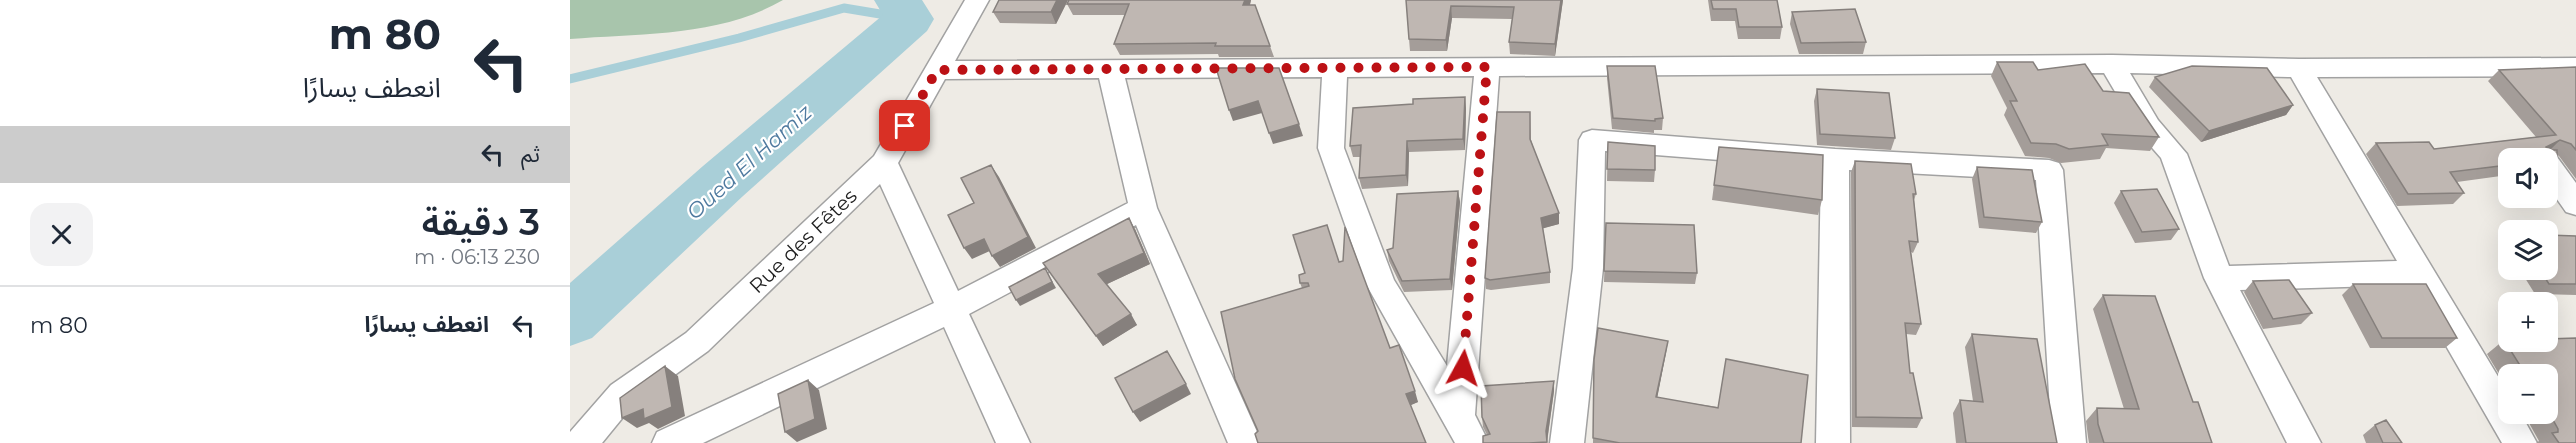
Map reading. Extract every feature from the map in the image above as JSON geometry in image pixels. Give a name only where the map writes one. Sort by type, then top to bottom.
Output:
[{"type":"street","name":"Rue des Fêtes","points":[[582,443],[622,395],[697,342],[884,163],[978,0]]},
{"type":"street","points":[[937,70],[2112,64],[2299,68],[2576,68]]},
{"type":"street","points":[[2112,64],[2149,127],[2173,154],[2219,278],[2304,443]]},
{"type":"street","points":[[1335,67],[1330,148],[1381,284],[1459,414],[1472,443]]},
{"type":"street","points":[[1459,414],[1487,67]]},
{"type":"street","points":[[2299,68],[2520,443]]},
{"type":"street","points":[[1110,69],[1143,208],[1245,443]]},
{"type":"street","points":[[1567,443],[1588,268],[1592,140],[1835,159],[2049,170],[2069,443]]},
{"type":"street","points":[[1833,443],[1835,159]]},
{"type":"street","points":[[884,163],[1013,443]]},
{"type":"street","points":[[2558,179],[2576,204]]},
{"type":"street","points":[[669,443],[951,309],[1143,208]]},
{"type":"street","points":[[2219,278],[2419,273]]},
{"type":"green space","points":[[570,0],[783,0],[733,21],[706,27],[652,34],[570,39]]},
{"type":"building","points":[[999,0],[1057,0],[1051,12],[993,12]]},
{"type":"building","points":[[1069,0],[1245,0],[1243,5],[1255,5],[1270,46],[1215,46],[1216,43],[1114,44],[1129,4],[1067,4]]},
{"type":"building","points":[[1406,0],[1561,0],[1555,44],[1509,42],[1514,7],[1451,6],[1446,40],[1409,39]]},
{"type":"building","points":[[1711,0],[1777,0],[1782,27],[1739,27],[1736,9],[1713,9]]},
{"type":"building","points":[[1855,9],[1866,42],[1801,43],[1792,12]]},
{"type":"building","points":[[1997,62],[2033,62],[2038,70],[2085,64],[2103,91],[2129,93],[2159,137],[2102,134],[2108,145],[2069,149],[2056,144],[2031,143],[2010,101],[2017,101]]},
{"type":"building","points":[[1607,66],[1655,66],[1663,118],[1655,119],[1655,121],[1613,118]]},
{"type":"building","points":[[2192,66],[2267,68],[2293,105],[2209,131],[2155,77]]},
{"type":"building","points":[[2576,67],[2576,150],[2571,144],[2560,140],[2547,148],[2498,148],[2498,166],[2450,172],[2464,193],[2408,194],[2376,143],[2429,142],[2434,149],[2556,135],[2499,70]]},
{"type":"building","points":[[1216,68],[1279,68],[1299,124],[1269,133],[1258,101],[1229,110]]},
{"type":"building","points":[[1817,89],[1889,93],[1895,138],[1820,134]]},
{"type":"building","points":[[1465,97],[1463,139],[1407,141],[1406,175],[1359,178],[1361,145],[1350,146],[1353,108],[1413,104],[1413,99]]},
{"type":"building","points":[[1497,112],[1530,112],[1530,139],[1559,213],[1541,218],[1550,272],[1490,280],[1485,278]]},
{"type":"building","points":[[1608,142],[1655,146],[1655,170],[1607,169]]},
{"type":"building","points":[[1719,147],[1823,155],[1822,200],[1714,185]]},
{"type":"building","points":[[1855,161],[1911,164],[1916,194],[1913,194],[1918,242],[1909,241],[1921,324],[1905,323],[1910,373],[1913,373],[1922,418],[1856,417]]},
{"type":"building","points":[[991,165],[1028,237],[992,256],[984,239],[964,248],[948,215],[974,203],[961,178]]},
{"type":"building","points":[[1977,167],[2032,170],[2042,222],[1984,217]]},
{"type":"building","points":[[2157,189],[2179,229],[2142,232],[2121,191]]},
{"type":"building","points":[[1458,191],[1450,279],[1402,281],[1387,250],[1393,248],[1397,194]]},
{"type":"building","points":[[1129,218],[1144,253],[1098,274],[1131,314],[1096,336],[1043,263]]},
{"type":"building","points":[[1606,223],[1694,225],[1697,273],[1604,271]]},
{"type":"building","points":[[1327,225],[1339,262],[1343,261],[1345,227],[1390,348],[1399,345],[1415,391],[1406,394],[1426,443],[1258,443],[1255,434],[1258,431],[1235,379],[1221,312],[1309,286],[1308,283],[1300,283],[1299,275],[1305,273],[1293,235]]},
{"type":"building","points":[[2558,235],[2576,236],[2576,284],[2549,284],[2546,280],[2558,280]]},
{"type":"building","points":[[1045,268],[1052,282],[1016,300],[1009,287]]},
{"type":"building","points":[[2289,280],[2312,313],[2273,319],[2253,281]]},
{"type":"building","points":[[2353,284],[2426,284],[2457,338],[2382,338]]},
{"type":"building","points":[[2103,295],[2155,296],[2193,402],[2198,402],[2212,443],[2104,443],[2098,424],[2097,408],[2139,409]]},
{"type":"building","points":[[1598,328],[1668,341],[1656,397],[1718,408],[1726,359],[1808,375],[1801,443],[1620,443],[1593,438],[1594,360]]},
{"type":"building","points":[[1972,334],[2037,339],[2057,443],[1966,443],[1960,400],[1983,402]]},
{"type":"building","points":[[2576,338],[2576,443],[2559,443],[2552,433],[2558,432],[2555,424],[2558,424],[2558,364],[2519,364],[2512,352],[2558,352],[2558,339]]},
{"type":"building","points":[[1167,351],[1186,384],[1133,412],[1115,378]]},
{"type":"building","points":[[665,366],[672,407],[644,419],[643,409],[622,418],[620,398]]},
{"type":"building","points":[[808,380],[815,419],[785,432],[778,394]]},
{"type":"building","points":[[1554,381],[1546,431],[1547,442],[1483,443],[1483,436],[1490,434],[1482,417],[1481,386]]},
{"type":"building","points":[[2386,420],[2402,443],[2383,443],[2375,425]]},
{"type":"waterway","name":"Oued El Hamiz","points":[[570,320],[723,181],[910,19],[898,0]]},
{"type":"waterway","points":[[570,79],[739,38],[844,8],[910,19]]},
{"type":"route","points":[[905,126],[937,70],[1487,67],[1463,368]]}]
